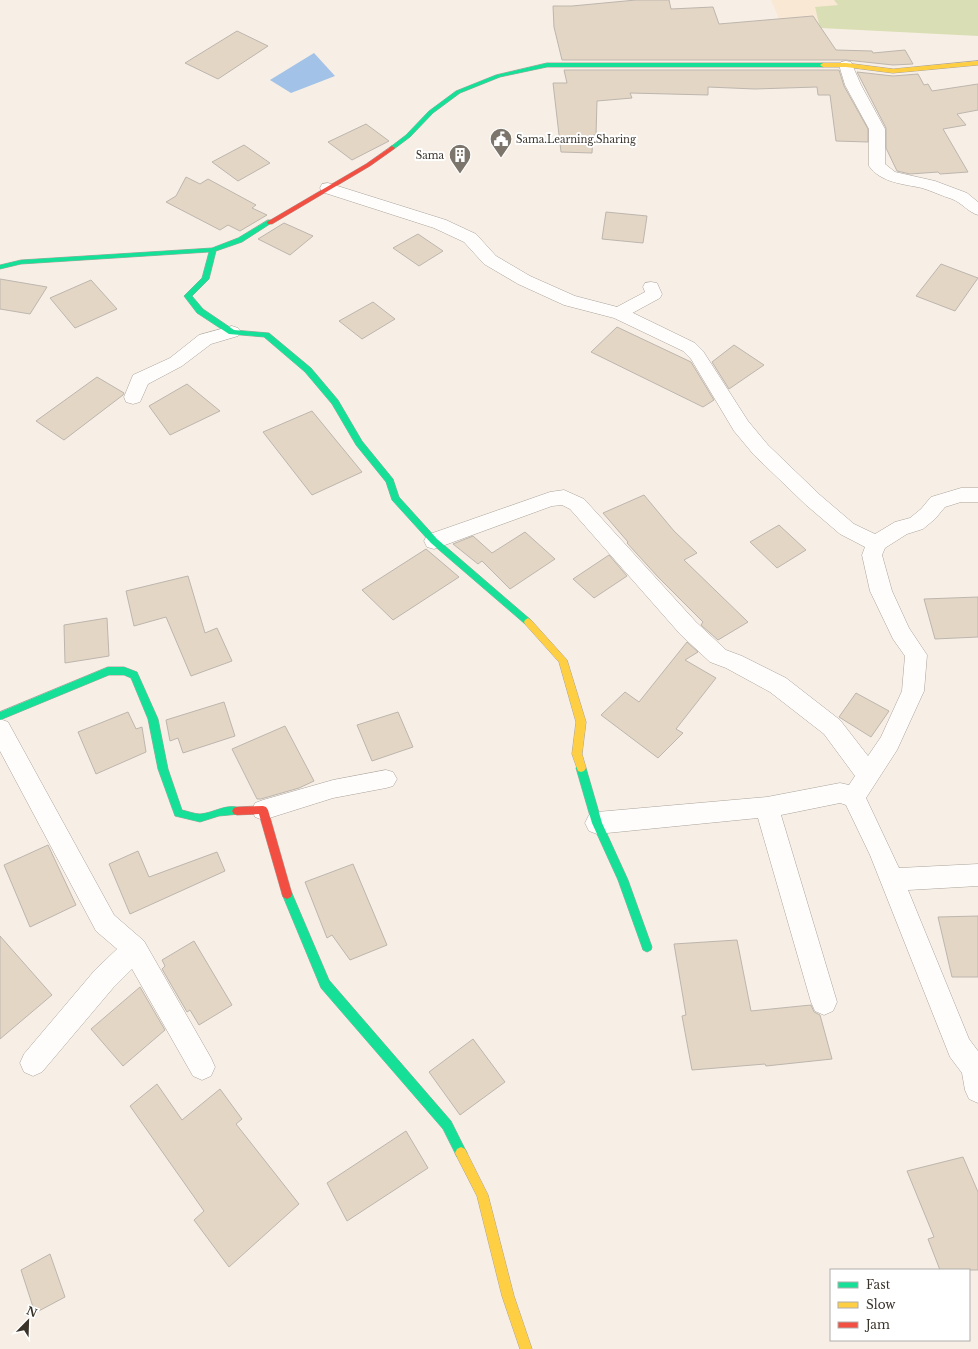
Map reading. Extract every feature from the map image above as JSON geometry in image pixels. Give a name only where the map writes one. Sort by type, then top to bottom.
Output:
[{"type":"street","points":[[0,267],[21,262],[214,250],[240,240],[374,161],[408,136],[431,112],[458,92],[498,76],[532,67],[547,65],[846,65],[893,71],[978,63]]},
{"type":"street","points":[[846,65],[853,85],[877,129],[877,166],[890,176],[929,185],[961,197],[978,210]]},
{"type":"street","points":[[328,188],[440,224],[470,238],[490,260],[524,280],[570,301],[619,313],[689,346],[697,355],[740,426],[761,450],[813,500],[847,529],[876,543]]},
{"type":"street","points":[[214,250],[205,279],[188,296],[200,311],[232,332]]},
{"type":"street","points":[[133,397],[140,380],[176,362],[205,340],[232,332],[266,336],[308,370],[335,402],[359,443],[390,481],[395,498],[434,542],[527,621],[563,660],[581,722],[577,754],[597,823],[623,880],[647,947]]},
{"type":"street","points":[[854,797],[889,743],[913,691],[916,655],[901,633],[881,591],[872,555],[876,543],[902,528],[916,524],[928,514],[938,502],[961,495],[978,495]]},
{"type":"street","points":[[434,542],[550,499],[564,497],[577,504],[688,628],[718,656],[734,662],[778,685],[832,727],[868,775]]},
{"type":"street","points":[[0,716],[108,671],[124,671],[134,674],[153,719],[163,769],[178,813],[200,818],[218,812],[263,810],[288,896],[325,984],[446,1125],[482,1195],[508,1296],[526,1349]]},
{"type":"street","points":[[0,729],[105,924],[135,949],[202,1067]]},
{"type":"street","points":[[597,823],[767,807],[840,793],[854,797],[881,853],[959,1048],[977,1075]]},
{"type":"street","points":[[767,807],[824,1002]]},
{"type":"street","points":[[892,880],[978,875]]},
{"type":"street","points":[[33,1063],[104,979],[135,949]]},
{"type":"lane","points":[[619,313],[654,294],[651,287]]},
{"type":"lane","points":[[263,810],[333,789],[386,779]]},
{"type":"shaded area","points":[[771,0],[834,0],[839,5],[815,8],[826,56],[787,38]]},
{"type":"green space","points":[[834,0],[978,0],[978,36],[820,28],[815,7],[838,5]]},
{"type":"water","points":[[314,53],[335,76],[291,93],[270,80]]},
{"type":"building","points":[[636,0],[669,0],[671,9],[713,7],[719,24],[813,16],[836,50],[872,51],[873,53],[905,50],[913,64],[893,65],[846,60],[562,60],[554,27],[553,6],[572,6]]},
{"type":"building","points":[[237,31],[268,46],[218,79],[185,63]]},
{"type":"building","points":[[564,70],[839,70],[844,86],[868,129],[868,142],[836,141],[830,95],[818,95],[817,87],[755,89],[708,87],[708,95],[630,93],[632,98],[597,101],[596,135],[593,135],[592,153],[561,152],[553,83],[567,83]]},
{"type":"building","points":[[857,72],[893,76],[918,74],[924,85],[928,84],[932,91],[978,84],[978,110],[957,114],[966,125],[943,129],[968,172],[910,174],[897,171],[886,148],[886,128]]},
{"type":"building","points":[[366,124],[389,141],[352,160],[328,142]]},
{"type":"building","points":[[244,145],[270,163],[238,181],[212,162]]},
{"type":"building","points":[[186,177],[200,184],[208,179],[256,205],[252,208],[267,215],[240,231],[228,225],[220,230],[166,202],[176,196]]},
{"type":"building","points":[[606,212],[647,216],[643,243],[602,239]]},
{"type":"building","points":[[284,223],[313,236],[290,255],[258,239]]},
{"type":"building","points":[[418,234],[443,251],[419,266],[393,248]]},
{"type":"building","points":[[941,264],[978,278],[955,311],[916,296]]},
{"type":"building","points":[[0,279],[47,287],[30,314],[0,309]]},
{"type":"building","points":[[91,280],[117,309],[75,328],[50,298]]},
{"type":"building","points":[[373,302],[395,319],[362,339],[339,321]]},
{"type":"building","points":[[617,327],[691,362],[714,400],[703,407],[591,352]]},
{"type":"building","points":[[734,345],[764,365],[729,389],[712,362]]},
{"type":"building","points":[[97,377],[124,393],[123,395],[64,440],[36,421]]},
{"type":"building","points":[[187,384],[220,411],[170,435],[149,406]]},
{"type":"building","points":[[312,411],[362,472],[312,495],[263,432]]},
{"type":"building","points":[[644,495],[674,531],[697,553],[684,560],[748,622],[718,640],[701,625],[703,622],[658,577],[627,543],[628,542],[603,513]]},
{"type":"building","points":[[779,525],[806,550],[777,568],[750,542]]},
{"type":"building","points":[[525,532],[555,559],[510,589],[482,561],[478,564],[453,544],[473,536],[492,553]]},
{"type":"building","points":[[426,549],[459,577],[393,620],[362,590]]},
{"type":"building","points":[[609,555],[627,576],[594,598],[573,579]]},
{"type":"building","points":[[188,576],[205,633],[217,628],[232,661],[191,676],[166,617],[134,626],[126,591]]},
{"type":"building","points":[[978,597],[978,637],[935,639],[924,599]]},
{"type":"building","points":[[107,618],[109,656],[65,663],[64,625]]},
{"type":"building","points":[[687,642],[698,652],[685,660],[716,678],[676,729],[683,733],[658,758],[601,715],[625,692],[639,702]]},
{"type":"building","points":[[856,693],[889,711],[871,737],[839,717]]},
{"type":"building","points":[[224,702],[235,736],[183,753],[178,738],[170,741],[166,720]]},
{"type":"building","points":[[128,712],[136,729],[142,727],[146,752],[96,774],[78,732]]},
{"type":"building","points":[[398,712],[413,747],[372,761],[357,725]]},
{"type":"building","points":[[285,726],[314,781],[299,788],[257,799],[232,749]]},
{"type":"building","points":[[48,845],[76,905],[30,927],[4,865]]},
{"type":"building","points":[[138,851],[149,877],[217,852],[225,871],[130,914],[109,864]]},
{"type":"building","points":[[353,864],[387,945],[350,960],[332,935],[327,938],[305,882]]},
{"type":"building","points":[[978,916],[978,977],[952,977],[938,917]]},
{"type":"building","points":[[0,936],[52,995],[0,1039]]},
{"type":"building","points":[[737,940],[751,1011],[811,1005],[814,1012],[820,1015],[832,1059],[766,1066],[765,1064],[692,1070],[682,1016],[686,1015],[674,944]]},
{"type":"building","points":[[194,941],[232,1005],[199,1025],[190,1010],[187,1012],[162,969],[165,966],[162,960]]},
{"type":"building","points":[[140,987],[165,1030],[123,1066],[91,1029]]},
{"type":"building","points":[[473,1039],[505,1082],[460,1115],[429,1072]]},
{"type":"building","points":[[157,1084],[182,1120],[220,1089],[242,1119],[236,1124],[299,1204],[229,1267],[194,1220],[204,1211],[130,1106]]},
{"type":"building","points":[[406,1131],[428,1168],[347,1221],[327,1183]]},
{"type":"building","points":[[963,1157],[978,1192],[978,1270],[940,1269],[928,1239],[934,1237],[907,1171]]},
{"type":"building","points":[[50,1254],[65,1297],[35,1313],[21,1270]]},
{"type":"traffic: fast","points":[[392,148],[408,136],[431,112],[458,92],[498,76],[547,65],[823,65]]},
{"type":"traffic: fast","points":[[0,267],[21,262],[213,250],[240,240],[270,222]]},
{"type":"traffic: fast","points":[[213,250],[205,279],[188,296],[200,311],[232,332],[266,335],[308,370],[335,402],[359,443],[390,481],[395,498],[434,541],[528,622]]},
{"type":"traffic: fast","points":[[0,716],[108,671],[124,671],[134,675],[153,719],[163,769],[178,813],[200,818],[219,812],[237,811]]},
{"type":"traffic: fast","points":[[581,768],[597,823],[623,880],[647,947]]},
{"type":"traffic: fast","points":[[287,894],[325,984],[447,1125],[461,1153]]},
{"type":"traffic: slow","points":[[823,65],[846,65],[893,71],[978,63]]},
{"type":"traffic: slow","points":[[528,622],[563,660],[581,722],[577,754],[581,768]]},
{"type":"traffic: slow","points":[[461,1153],[482,1195],[508,1296],[526,1349]]},
{"type":"traffic: jam","points":[[270,222],[368,165],[392,148]]},
{"type":"traffic: jam","points":[[237,811],[263,810],[287,894]]},
{"type":"place","name":"Sama.Learning.Sharing","points":[[501,158]]},
{"type":"place","name":"Sama","points":[[460,174]]}]
